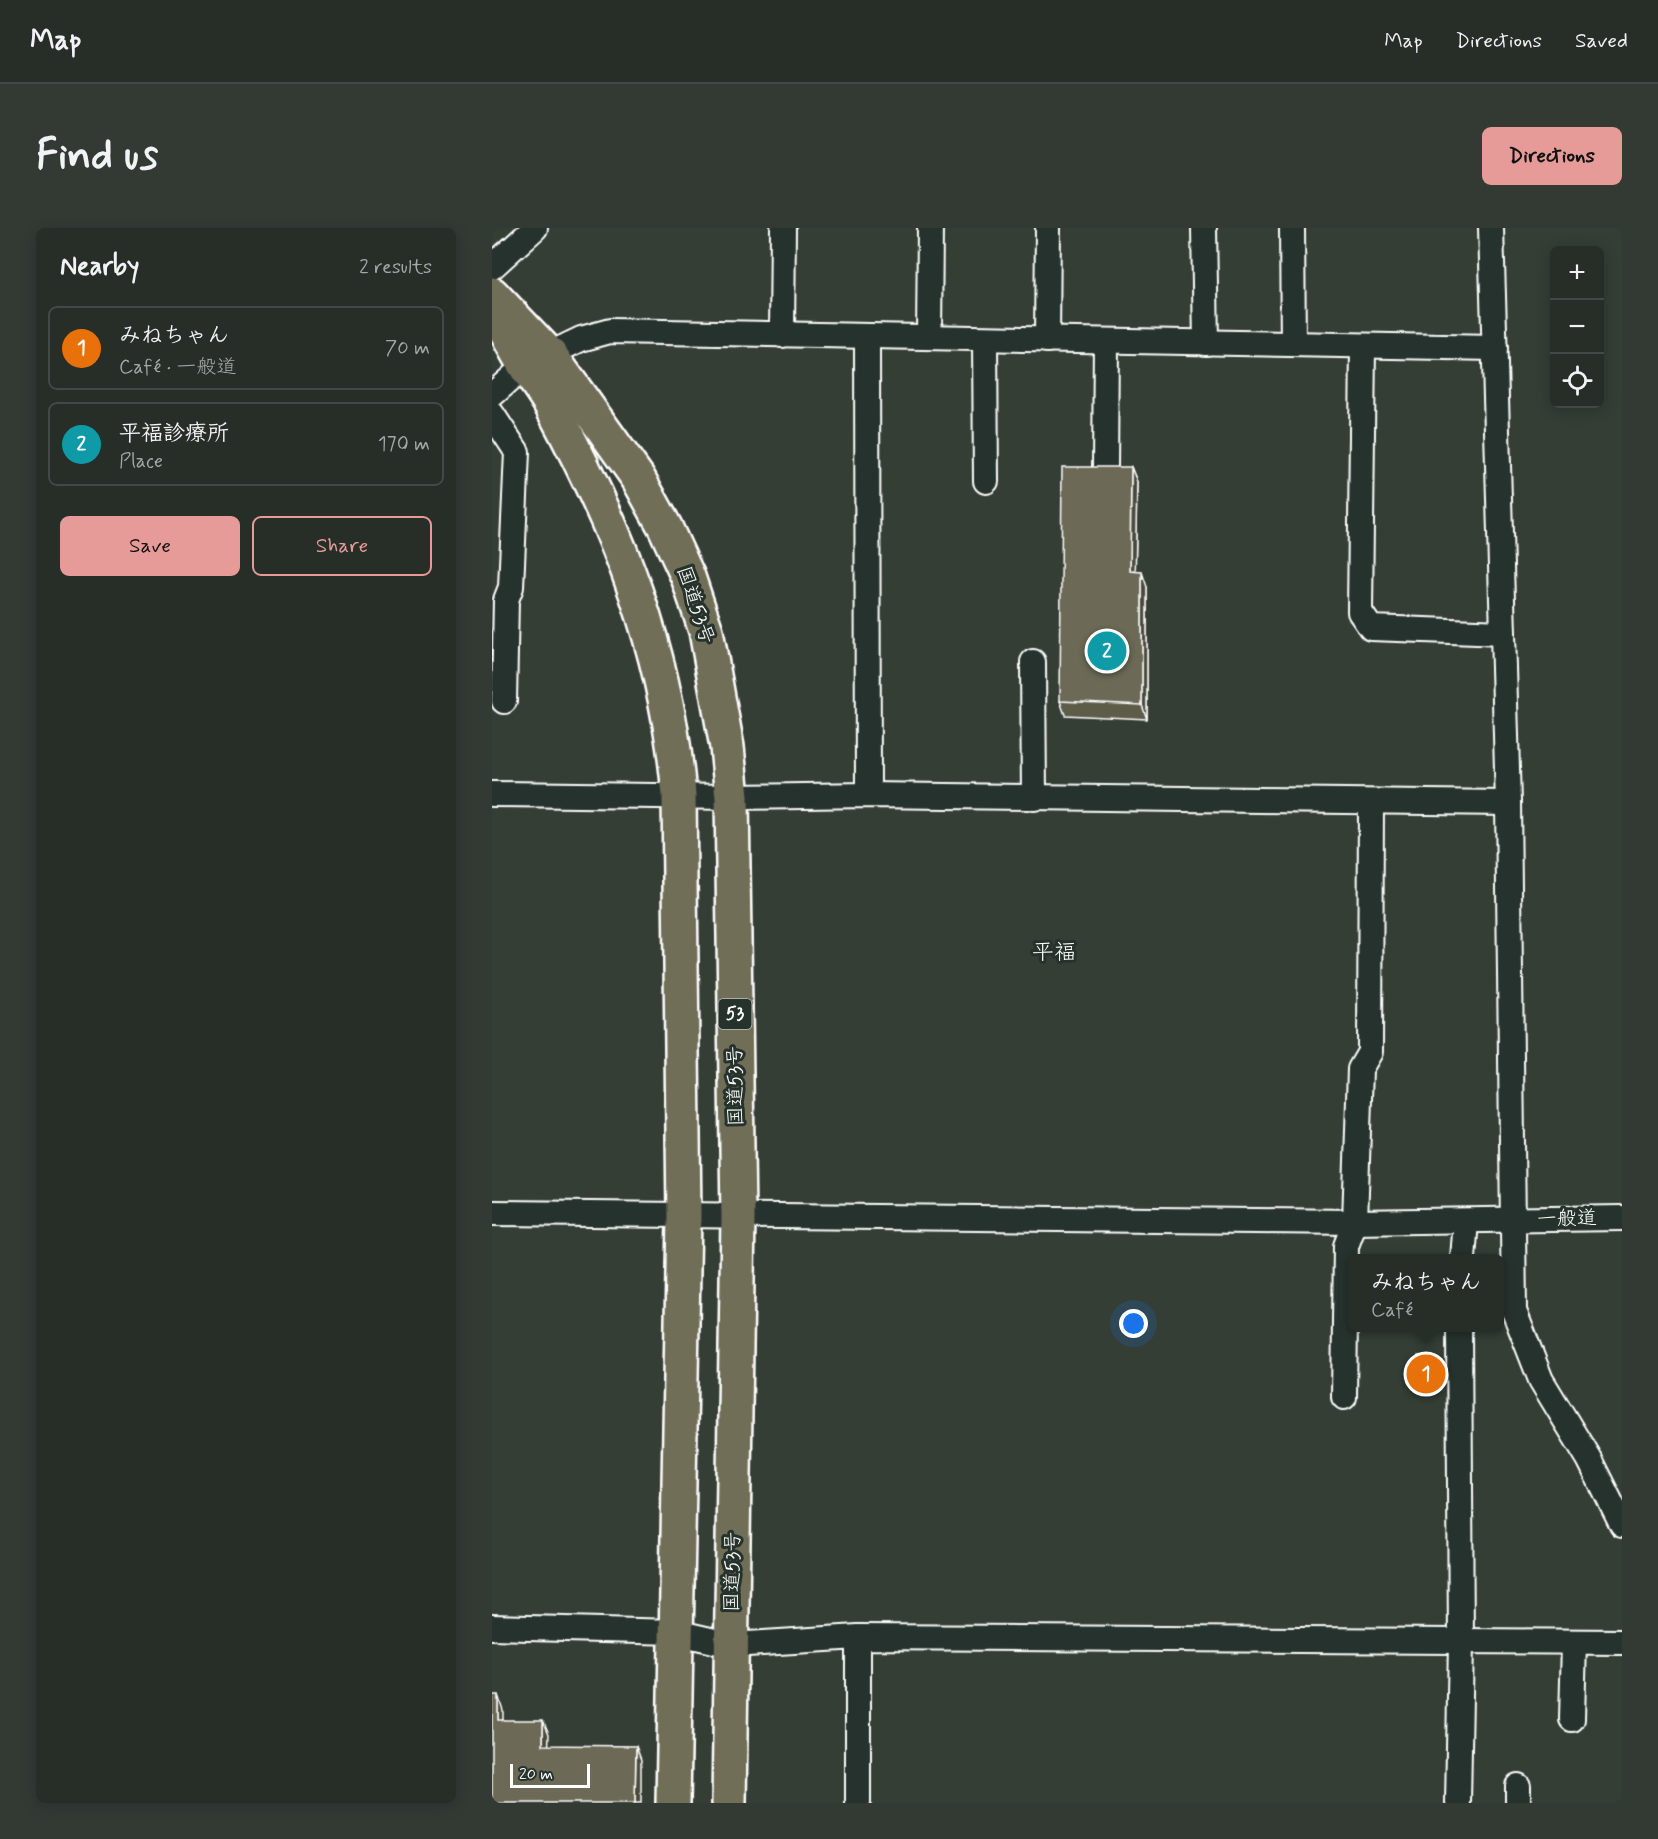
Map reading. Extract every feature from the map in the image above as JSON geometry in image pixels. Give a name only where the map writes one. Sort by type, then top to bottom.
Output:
[{"type":"highway","name":"国道53号","points":[[492,294],[538,361],[555,413],[598,500],[636,588],[666,698],[679,795],[684,1217],[673,1803]]},
{"type":"highway","name":"国道53号","points":[[492,305],[638,478],[666,527],[688,577],[706,631],[717,683],[732,797],[738,1217],[729,1803]]},
{"type":"street","points":[[492,267],[535,228]]},
{"type":"street","points":[[782,335],[783,228]]},
{"type":"street","points":[[929,337],[930,228]]},
{"type":"street","points":[[1047,340],[1048,228]]},
{"type":"street","points":[[1204,228],[1206,343]]},
{"type":"street","points":[[1292,228],[1293,344]]},
{"type":"street","points":[[1491,228],[1508,803],[1514,1311],[1541,1380],[1589,1459],[1622,1525]]},
{"type":"street","points":[[492,395],[538,361],[581,339],[610,331],[1494,348]]},
{"type":"street","points":[[867,336],[868,795]]},
{"type":"street","points":[[985,339],[986,481]]},
{"type":"street","points":[[1105,470],[1106,341]]},
{"type":"street","points":[[1363,346],[1360,612],[1371,628],[1503,633]]},
{"type":"street","points":[[492,414],[517,452],[511,587],[506,600],[504,701]]},
{"type":"street","points":[[1033,662],[1034,798]]},
{"type":"street","points":[[492,794],[732,797],[868,795],[1508,803]]},
{"type":"street","points":[[1344,1397],[1346,1246],[1355,1222],[1360,1068],[1370,1052],[1371,802]]},
{"type":"street","name":"一般道","points":[[492,1213],[684,1217],[1355,1222],[1622,1218]]},
{"type":"street","points":[[1463,1254],[1466,1221]]},
{"type":"street","points":[[1458,1803],[1461,1642],[1459,1332]]},
{"type":"street","points":[[492,1627],[675,1632],[732,1645],[858,1637],[1622,1642]]},
{"type":"street","points":[[858,1637],[858,1803]]},
{"type":"street","points":[[1572,1719],[1574,1642]]},
{"type":"building","points":[[1062,467],[1131,467],[1130,571],[1142,572],[1142,705],[1060,701]]},
{"type":"building","points":[[1418,1356],[1433,1357],[1433,1379],[1418,1379]]},
{"type":"building","points":[[492,1695],[498,1695],[498,1720],[543,1720],[543,1745],[636,1746],[635,1803],[492,1803]]},
{"type":"place","name":"平福診療所","points":[[1107,651]]},
{"type":"place","name":"みねちゃん","points":[[1426,1374]]},
{"type":"district","name":"平福","points":[[1054,953]]}]
